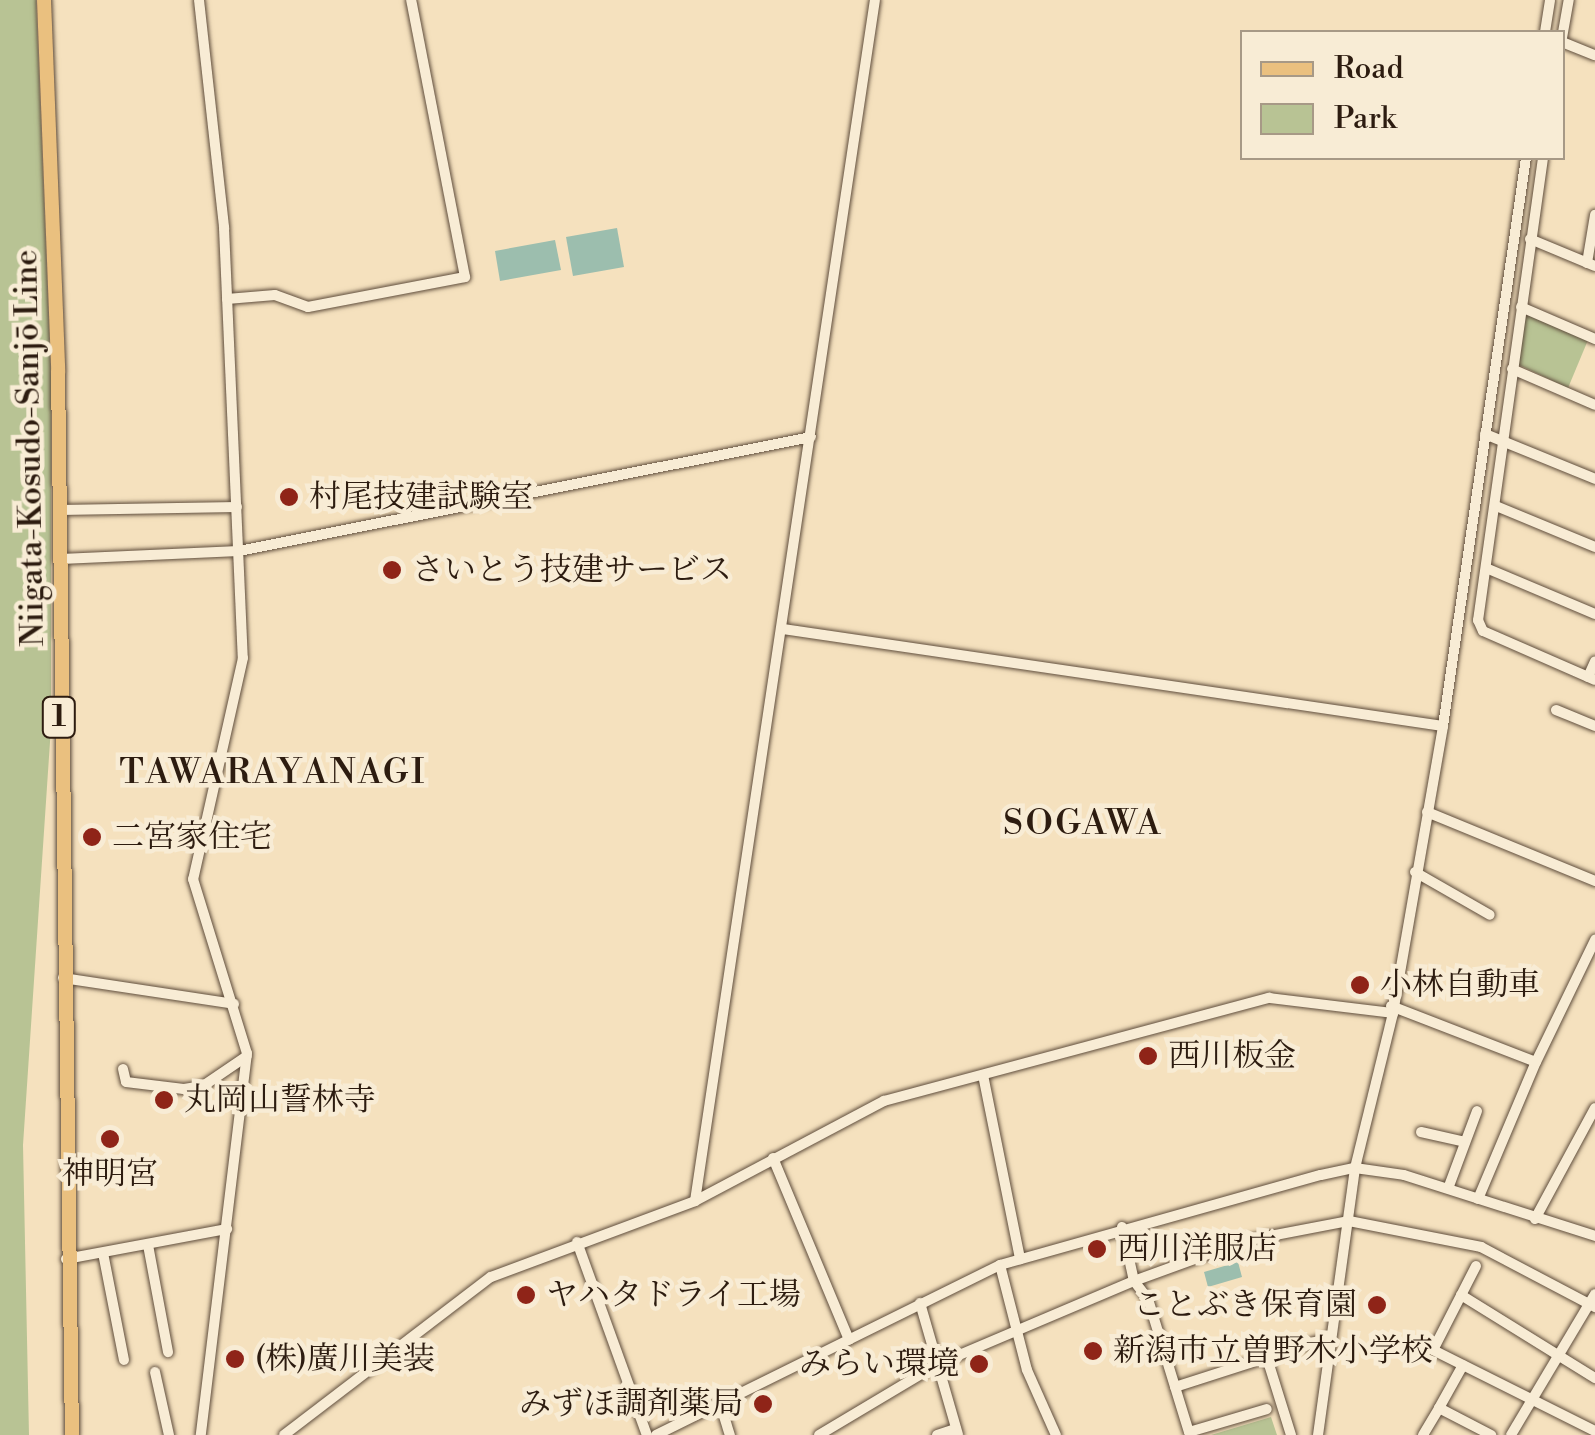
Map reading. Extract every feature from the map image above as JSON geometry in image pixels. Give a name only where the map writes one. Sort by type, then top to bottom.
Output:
[{"type":"main road","name":"Niigata-Kosudo-Sanjō Line","points":[[44,0],[61,559],[66,1259],[72,1435]]},
{"type":"street","points":[[199,0],[227,299],[242,673],[192,879],[248,1056],[200,1435]]},
{"type":"street","points":[[227,299],[276,296],[308,307],[465,277],[411,0]]},
{"type":"street","points":[[695,1201],[784,629],[875,0]]},
{"type":"street","points":[[1545,30],[1550,0]]},
{"type":"street","points":[[1564,30],[1569,0]]},
{"type":"street","points":[[1565,41],[1595,55]]},
{"type":"street","points":[[1318,1435],[1328,1338],[1356,1168],[1392,1010],[1443,726],[1526,160]]},
{"type":"street","points":[[1543,160],[1478,620],[1483,630],[1592,678],[1595,661]]},
{"type":"street","points":[[1530,238],[1591,264],[1595,215]]},
{"type":"street","points":[[1521,308],[1595,339]]},
{"type":"street","points":[[1512,369],[1595,404]]},
{"type":"street","points":[[1485,434],[1595,479]]},
{"type":"street","points":[[61,559],[238,551],[811,436]]},
{"type":"street","points":[[1496,506],[1595,546]]},
{"type":"street","points":[[60,510],[237,508]]},
{"type":"street","points":[[1486,568],[1595,614]]},
{"type":"street","points":[[784,629],[1443,726]]},
{"type":"street","points":[[1556,710],[1595,726]]},
{"type":"street","points":[[1427,812],[1595,881]]},
{"type":"street","points":[[1415,872],[1490,916]]},
{"type":"street","points":[[1478,1199],[1536,1062],[1595,940]]},
{"type":"street","points":[[63,978],[234,1004]]},
{"type":"street","points":[[284,1435],[491,1277],[695,1201],[884,1101],[1269,998],[1392,1010],[1536,1062]]},
{"type":"street","points":[[123,1070],[126,1082],[184,1089],[202,1086],[248,1056]]},
{"type":"street","points":[[983,1075],[1020,1260]]},
{"type":"street","points":[[1534,1219],[1595,1108]]},
{"type":"street","points":[[1449,1186],[1477,1111]]},
{"type":"street","points":[[1422,1132],[1465,1142]]},
{"type":"street","points":[[774,1158],[849,1340]]},
{"type":"street","points":[[658,1435],[1000,1266],[1122,1227],[1356,1168],[1449,1186],[1534,1219],[1595,1235]]},
{"type":"street","points":[[819,1435],[938,1364],[1134,1281],[1244,1241],[1349,1221],[1481,1246],[1593,1301],[1511,1435]]},
{"type":"street","points":[[1122,1227],[1134,1281],[1148,1298],[1189,1432],[1267,1409]]},
{"type":"street","points":[[66,1259],[227,1230]]},
{"type":"street","points":[[577,1242],[647,1435]]},
{"type":"street","points":[[148,1245],[168,1352]]},
{"type":"street","points":[[103,1252],[124,1360]]},
{"type":"street","points":[[1000,1266],[1016,1333],[1056,1435]]},
{"type":"street","points":[[1476,1266],[1433,1350],[1595,1431]]},
{"type":"street","points":[[1461,1295],[1595,1378]]},
{"type":"street","points":[[920,1303],[957,1432],[937,1435]]},
{"type":"street","points":[[1175,1387],[1328,1338]]},
{"type":"street","points":[[1267,1358],[1291,1435]]},
{"type":"street","points":[[1423,1435],[1463,1364]]},
{"type":"street","points":[[155,1372],[169,1435]]},
{"type":"street","points":[[720,1403],[730,1435]]},
{"type":"street","points":[[1440,1408],[1491,1435]]},
{"type":"green space","points":[[0,0],[36,0],[51,378],[51,727],[23,1145],[29,1435],[0,1435]]},
{"type":"green space","points":[[1529,315],[1588,340],[1568,388],[1517,364],[1523,317]]},
{"type":"green space","points":[[1271,1417],[1277,1435],[1211,1435]]},
{"type":"shaded area","points":[[617,228],[624,267],[573,276],[566,237]]},
{"type":"shaded area","points":[[555,240],[561,270],[500,281],[495,251]]},
{"type":"shaded area","points":[[1238,1262],[1242,1277],[1208,1287],[1204,1272]]},
{"type":"place","name":"村尾技建試験室","points":[[289,497]]},
{"type":"place","name":"さいとう技建サービス","points":[[392,570]]},
{"type":"place","name":"二宮家住宅","points":[[92,837]]},
{"type":"place","name":"小林自動車","points":[[1360,985]]},
{"type":"place","name":"西川板金","points":[[1148,1056]]},
{"type":"place","name":"丸岡山誓林寺","points":[[164,1100]]},
{"type":"place","name":"神明宮","points":[[110,1139]]},
{"type":"place","name":"西川洋服店","points":[[1097,1249]]},
{"type":"place","name":"ヤハタドライ工場","points":[[526,1295]]},
{"type":"place","name":"ことぶき保育園","points":[[1377,1305]]},
{"type":"place","name":"新潟市立曽野木小学校","points":[[1093,1351]]},
{"type":"place","name":"(株)廣川美装","points":[[235,1359]]},
{"type":"place","name":"みらい環境","points":[[979,1364]]},
{"type":"place","name":"みずほ調剤薬局","points":[[763,1404]]},
{"type":"district","name":"TAWARAYANAGI","points":[[273,773]]},
{"type":"district","name":"SOGAWA","points":[[1083,824]]}]
